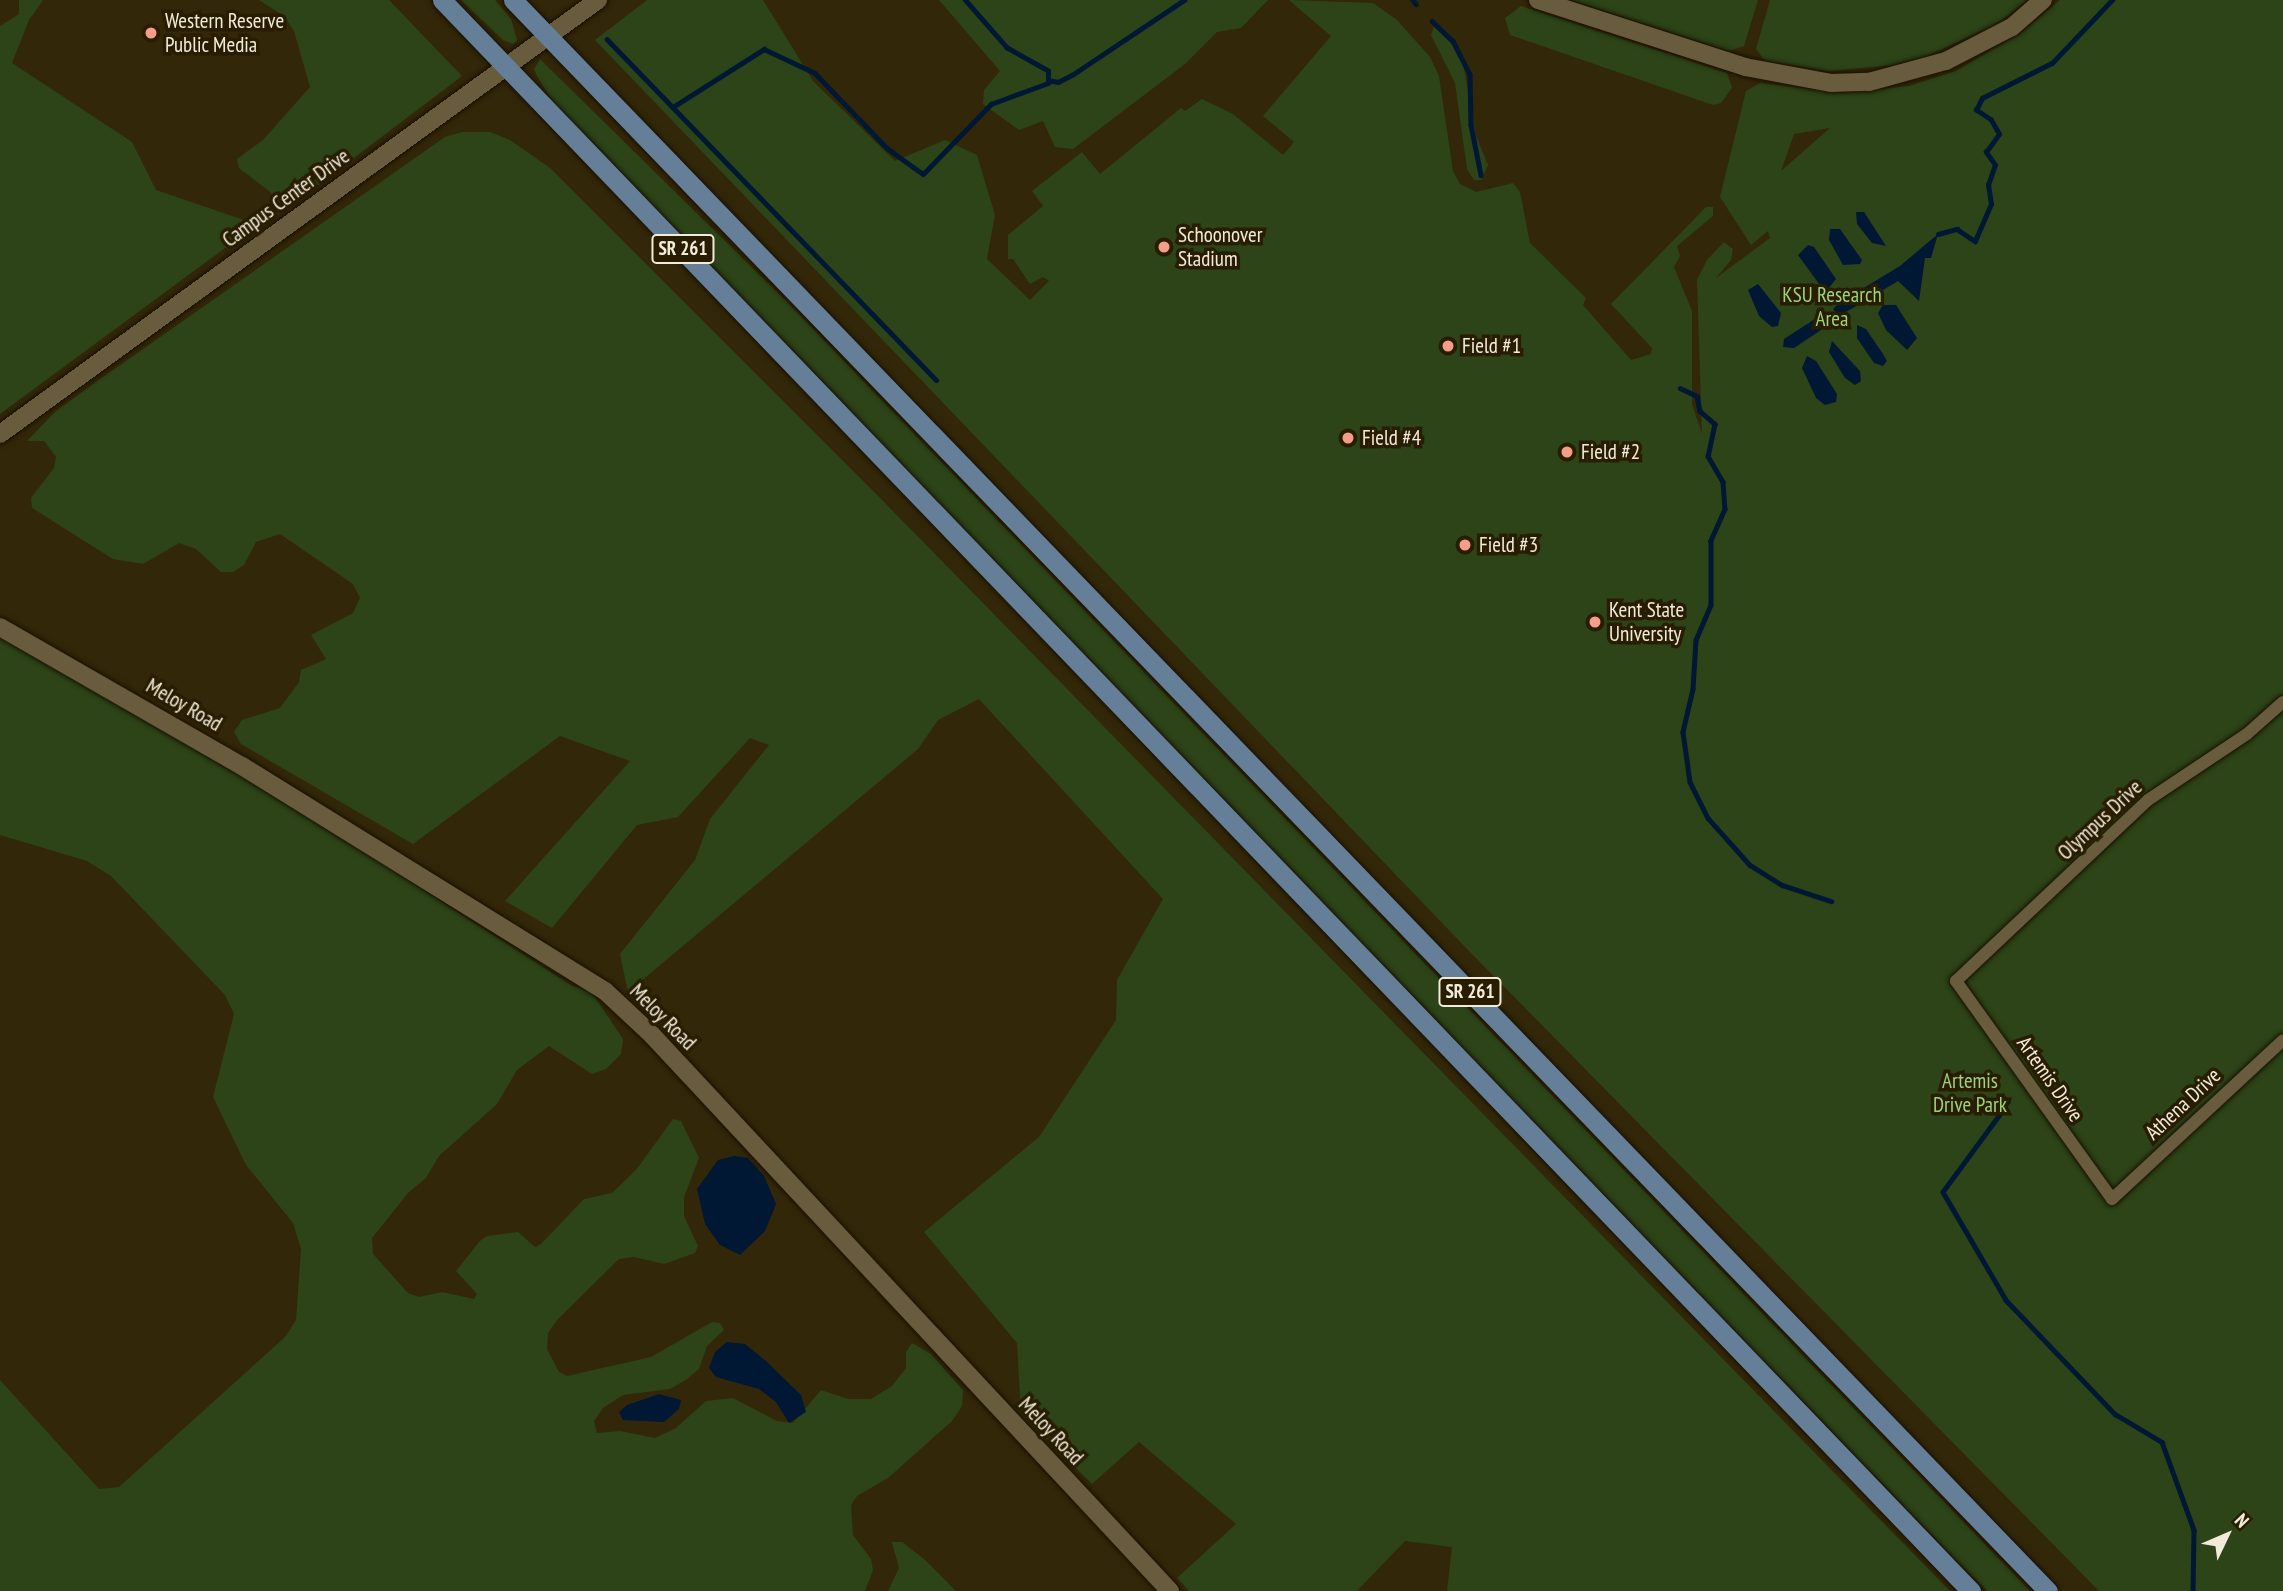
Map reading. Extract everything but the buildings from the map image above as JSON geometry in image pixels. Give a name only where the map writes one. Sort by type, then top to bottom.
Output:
[{"type":"main road","name":"SR 261","points":[[442,0],[1971,1591]]},
{"type":"main road","name":"SR 261","points":[[513,0],[2048,1591]]},
{"type":"street","name":"Campus Center Drive","points":[[0,434],[598,0]]},
{"type":"street","points":[[1538,0],[1745,67],[1831,83],[1869,82],[1946,61],[2012,26],[2043,0]]},
{"type":"street","name":"Meloy Road","points":[[0,627],[331,820],[605,992],[652,1035],[1170,1591]]},
{"type":"street","name":"Olympus Drive","points":[[1956,981],[2148,800],[2246,734],[2283,702]]},
{"type":"street","name":"Artemis Drive","points":[[1956,981],[2112,1199]]},
{"type":"street","name":"Athena Drive","points":[[2112,1199],[2283,1040]]},
{"type":"green space","points":[[19,0],[43,0],[29,20],[12,63],[132,142],[156,190],[244,220],[244,234],[0,414],[0,26],[19,14]]},
{"type":"green space","points":[[259,0],[389,0],[462,76],[284,211],[269,191],[239,168],[237,159],[263,140],[310,87],[294,31],[284,16]]},
{"type":"green space","points":[[461,0],[495,0],[511,19],[517,40],[513,44],[503,40]]},
{"type":"green space","name":"Kent State University","points":[[647,0],[763,0],[813,81],[895,161],[945,140],[977,155],[995,215],[987,259],[1030,300],[1049,281],[1043,277],[1030,284],[1013,259],[1008,259],[1008,235],[1043,206],[1032,191],[1082,152],[1100,174],[1181,108],[1185,111],[1202,99],[1233,114],[1283,155],[1294,142],[1263,116],[1331,36],[1289,0],[1373,3],[1397,20],[1430,57],[1439,76],[1453,171],[1460,184],[1476,192],[1513,183],[1520,192],[1530,243],[1586,298],[1583,305],[1631,360],[1651,354],[1652,348],[1611,304],[1706,207],[1713,207],[1713,216],[1677,246],[1680,256],[1674,267],[1692,311],[1692,404],[1702,434],[1697,280],[1707,260],[1724,242],[1733,249],[1731,260],[1716,278],[1770,238],[1768,231],[1751,245],[1720,197],[1746,91],[1760,83],[1841,93],[1909,86],[1956,71],[2022,32],[2060,0],[2283,0],[2283,1591],[2099,1591],[1467,949],[595,40]],"holes":[[[1830,128],[1781,171],[1794,134]]]},
{"type":"green space","points":[[939,0],[1268,0],[1241,28],[1217,32],[1185,64],[1073,149],[1055,147],[1043,121],[1019,130],[983,104],[984,90],[1000,71]]},
{"type":"green space","points":[[1571,0],[1758,0],[1744,46],[1729,51]]},
{"type":"green space","points":[[1770,0],[2027,0],[1998,23],[1927,56],[1893,65],[1829,71],[1765,61],[1756,49]]},
{"type":"green space","points":[[1521,6],[1727,73],[1732,88],[1721,103],[1713,105],[1510,35],[1505,18]]},
{"type":"green space","points":[[1434,26],[1451,40],[1463,63],[1476,136],[1488,165],[1481,180],[1474,180],[1467,169],[1455,83],[1431,35]]},
{"type":"green space","points":[[540,59],[786,301],[2030,1591],[1988,1591],[1953,1557],[556,107],[534,69]]},
{"type":"green space","points":[[462,132],[490,132],[510,140],[550,168],[885,503],[1950,1591],[1447,1591],[1452,1547],[1405,1541],[1357,1591],[1189,1591],[1177,1578],[1236,1524],[1139,1442],[1092,1484],[1021,1414],[1017,1343],[924,1232],[1039,1137],[1116,1020],[1117,980],[1163,899],[979,699],[938,720],[918,749],[628,992],[620,954],[695,860],[710,819],[769,745],[750,738],[678,817],[637,825],[552,928],[505,901],[630,761],[560,736],[413,844],[241,744],[234,732],[242,720],[280,708],[299,682],[301,670],[326,659],[311,635],[353,613],[360,598],[353,584],[280,534],[256,542],[244,565],[233,572],[221,572],[196,549],[179,543],[143,564],[113,559],[32,508],[31,498],[54,468],[56,457],[44,441],[27,441],[56,411],[106,375],[445,137]]},
{"type":"green space","points":[[0,635],[269,790],[572,986],[590,990],[623,1039],[621,1054],[606,1069],[592,1074],[549,1046],[517,1070],[497,1104],[439,1156],[426,1178],[408,1193],[372,1238],[373,1254],[408,1293],[419,1297],[442,1292],[474,1299],[477,1294],[456,1271],[480,1241],[487,1236],[518,1232],[535,1247],[541,1244],[584,1199],[612,1193],[636,1170],[673,1119],[681,1121],[699,1158],[684,1197],[684,1216],[698,1246],[695,1253],[664,1264],[634,1257],[619,1259],[558,1319],[548,1333],[547,1349],[559,1372],[567,1376],[651,1357],[712,1322],[720,1323],[724,1330],[707,1346],[699,1369],[687,1379],[670,1389],[623,1395],[603,1408],[594,1421],[597,1433],[620,1431],[655,1438],[676,1428],[706,1401],[733,1398],[777,1421],[793,1423],[821,1390],[848,1399],[871,1399],[892,1386],[906,1368],[906,1352],[912,1343],[931,1354],[963,1390],[962,1406],[952,1421],[888,1478],[857,1496],[851,1505],[853,1535],[871,1559],[873,1570],[865,1591],[0,1591],[0,1380],[99,1489],[119,1487],[286,1336],[296,1320],[301,1249],[293,1223],[246,1165],[213,1097],[234,1014],[225,995],[111,876],[87,861],[0,835]]},
{"type":"green space","points":[[892,1542],[902,1542],[924,1559],[956,1591],[888,1591],[899,1568]]},
{"type":"water","points":[[1856,212],[1864,212],[1886,246],[1872,243],[1857,224]]},
{"type":"water","points":[[1830,229],[1840,229],[1862,260],[1860,264],[1843,265],[1829,240]]},
{"type":"water","points":[[1938,234],[1931,258],[1925,258],[1919,301],[1898,281],[1846,312],[1836,313],[1833,309],[1900,266]]},
{"type":"water","points":[[1808,245],[1814,247],[1836,279],[1828,289],[1822,288],[1798,255]]},
{"type":"water","points":[[1758,284],[1781,313],[1778,326],[1772,327],[1759,316],[1748,290]]},
{"type":"water","points":[[1883,305],[1896,305],[1917,338],[1907,350],[1886,330],[1878,313]]},
{"type":"water","points":[[1818,317],[1823,317],[1827,326],[1794,348],[1783,347],[1784,339]]},
{"type":"water","points":[[1857,325],[1866,329],[1883,354],[1887,361],[1883,366],[1874,363],[1857,338]]},
{"type":"water","points":[[1832,341],[1860,371],[1861,381],[1855,385],[1845,378],[1829,352]]},
{"type":"water","points":[[1807,356],[1816,361],[1837,394],[1836,402],[1825,405],[1816,398],[1802,368]]},
{"type":"water","points":[[734,1156],[748,1158],[764,1176],[776,1204],[765,1231],[740,1255],[720,1245],[705,1224],[697,1189],[718,1160]]},
{"type":"water","points":[[727,1342],[745,1344],[766,1361],[801,1395],[806,1412],[789,1423],[776,1402],[759,1389],[716,1377],[709,1368],[715,1352]]},
{"type":"water","points":[[659,1394],[681,1400],[679,1409],[664,1422],[623,1420],[619,1412],[627,1405]]},
{"type":"waterway","points":[[673,107],[764,49],[815,73],[887,148],[923,174],[991,104],[1048,83],[1048,71],[1007,48],[965,0]]},
{"type":"waterway","points":[[1048,80],[1058,82],[1072,75],[1184,0]]},
{"type":"waterway","points":[[1413,0],[1416,4]]},
{"type":"waterway","points":[[1938,234],[1957,229],[1975,241],[1991,204],[1988,185],[1995,165],[1986,152],[1999,134],[1991,120],[1976,110],[1982,98],[2052,63],[2112,0]]},
{"type":"waterway","points":[[1432,21],[1453,41],[1470,74],[1471,125],[1481,175]]},
{"type":"waterway","points":[[607,39],[936,380]]},
{"type":"waterway","points":[[1680,388],[1697,396],[1700,411],[1715,424],[1708,456],[1723,482],[1725,509],[1711,541],[1711,605],[1696,640],[1693,689],[1683,732],[1690,782],[1708,818],[1750,865],[1782,885],[1831,901]]},
{"type":"waterway","points":[[2004,1098],[2008,1101],[2002,1112],[1943,1192],[2006,1300],[2115,1414],[2162,1442],[2194,1530],[2193,1591]]},
{"type":"place","name":"Western Reserve Public Media","points":[[151,33]]},
{"type":"place","name":"Schoonover Stadium","points":[[1164,247]]},
{"type":"place","name":"Field #1","points":[[1448,346]]},
{"type":"place","name":"Field #4","points":[[1348,438]]},
{"type":"place","name":"Field #2","points":[[1567,452]]},
{"type":"place","name":"Field #3","points":[[1465,545]]},
{"type":"place","name":"Kent State University","points":[[1595,622]]},
{"type":"park label","name":"KSU Research Area","points":[[1832,307]]},
{"type":"park label","name":"Artemis Drive Park","points":[[1970,1093]]}]
